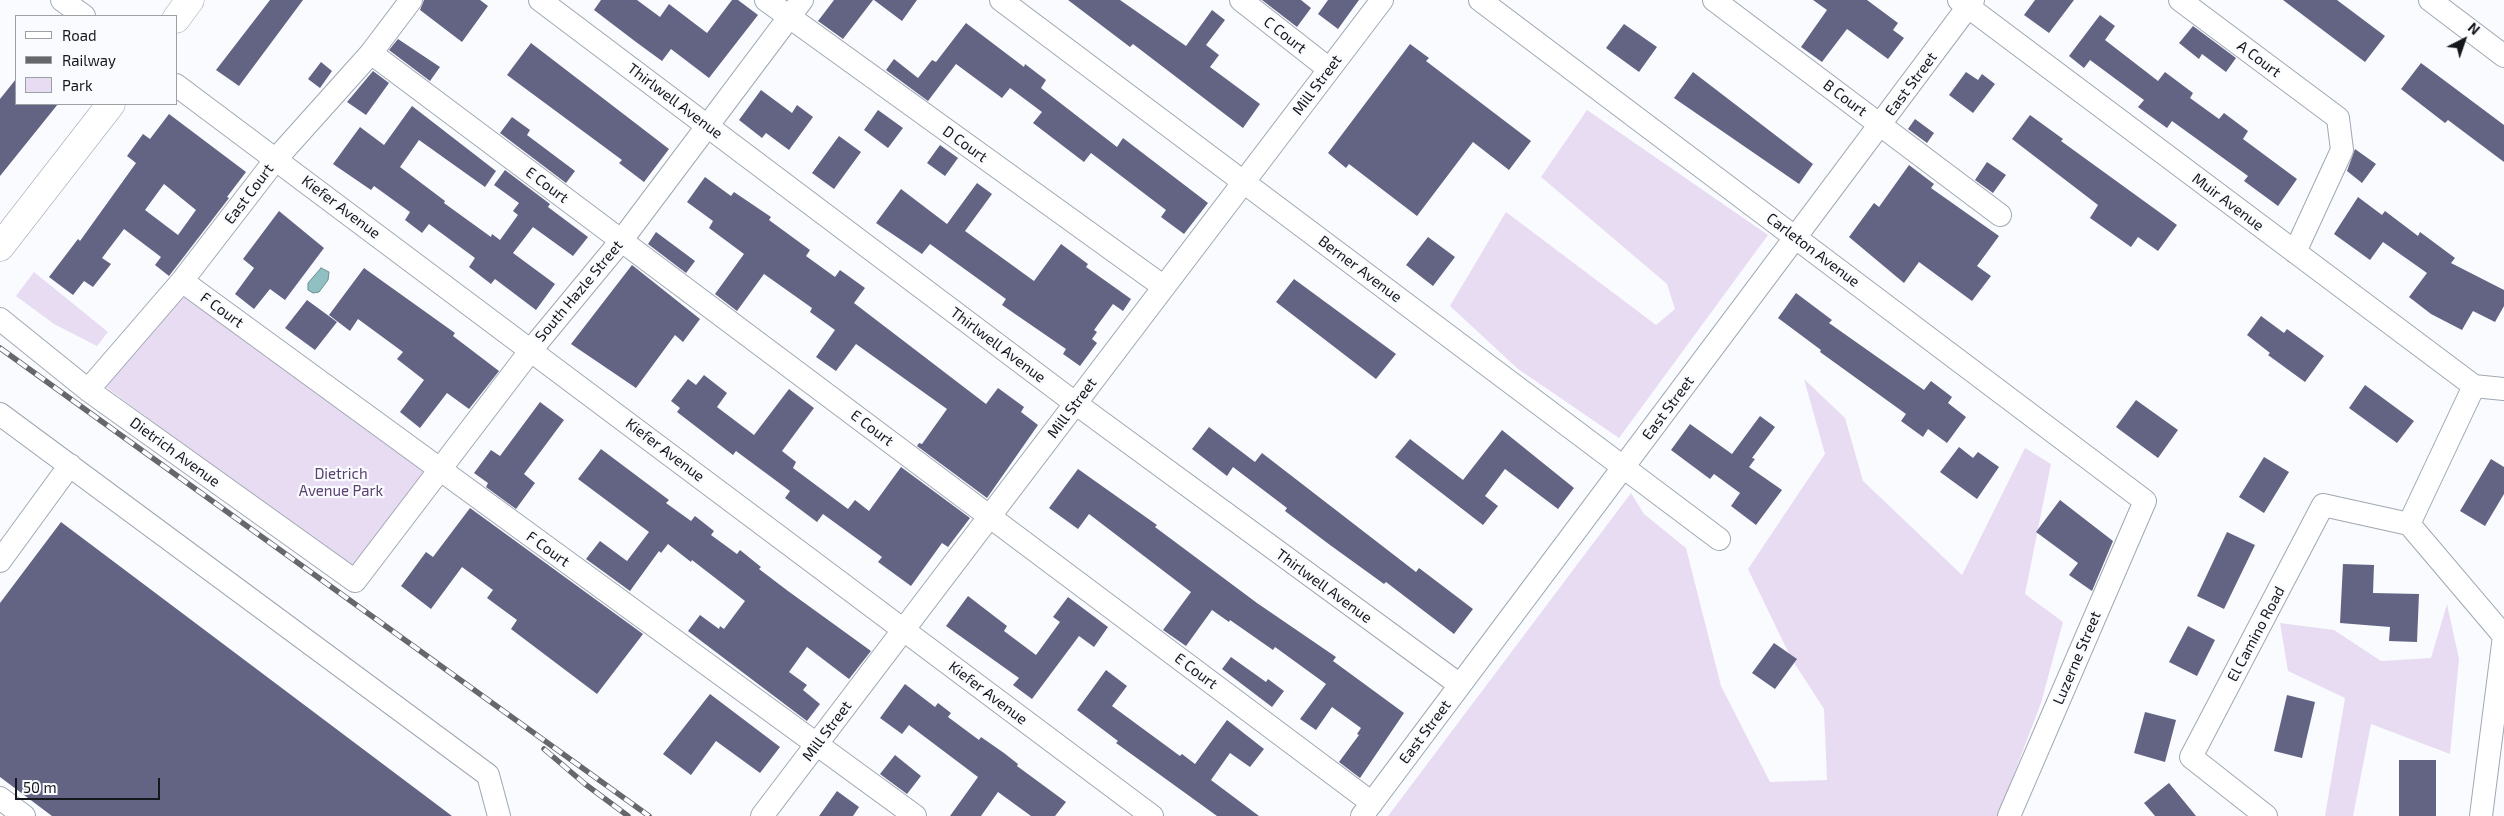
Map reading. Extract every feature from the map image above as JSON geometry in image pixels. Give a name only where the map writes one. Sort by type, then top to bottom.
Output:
[{"type":"main road","points":[[178,16],[190,0]]},
{"type":"main road","points":[[0,247],[110,105]]},
{"type":"street","points":[[62,0],[83,15]]},
{"type":"street","name":"East Court","points":[[88,390],[182,281],[276,159],[371,53],[411,0]]},
{"type":"street","name":"Thirlwell Avenue","points":[[540,0],[1075,404],[1460,685]]},
{"type":"street","name":"D Court","points":[[766,0],[796,9],[1164,287]]},
{"type":"street","name":"Berner Avenue","points":[[1001,0],[1718,539]]},
{"type":"street","name":"C Court","points":[[1241,0],[1329,69]]},
{"type":"street","name":"Mill Street","points":[[762,816],[1382,0]]},
{"type":"street","name":"Carleton Avenue","points":[[1480,0],[2145,501]]},
{"type":"street","name":"B Court","points":[[1714,0],[2000,215]]},
{"type":"street","name":"A Court","points":[[2180,0],[2338,118],[2342,150],[2295,252]]},
{"type":"street","points":[[2430,0],[2504,56]]},
{"type":"street","name":"East Street","points":[[1367,809],[1880,125],[1967,2]]},
{"type":"street","name":"Muir Avenue","points":[[1967,2],[2474,386]]},
{"type":"street","name":"South Hazle Street","points":[[355,581],[438,469],[531,350],[621,241],[796,9]]},
{"type":"street","name":"E Court","points":[[371,53],[990,516],[1367,809]]},
{"type":"street","name":"Kiefer Avenue","points":[[178,86],[1152,816]]},
{"type":"street","name":"F Court","points":[[182,281],[915,816]]},
{"type":"street","name":"Dietrich Avenue","points":[[0,319],[88,390],[355,581]]},
{"type":"street","points":[[2481,816],[2504,636],[2409,524],[2474,386],[2504,389]]},
{"type":"street","points":[[0,414],[488,775],[499,816]]},
{"type":"street","points":[[0,561],[70,464]]},
{"type":"street","name":"Luzerne Street","points":[[2009,816],[2145,501]]},
{"type":"street","name":"El Camino Road","points":[[2266,816],[2191,757],[2324,505],[2409,524]]},
{"type":"street","points":[[0,798],[24,816]]},
{"type":"green space","points":[[1587,110],[1768,235],[1619,438],[1518,369],[1450,306],[1506,212],[1656,325],[1675,309],[1667,284],[1541,177]]},
{"type":"green space","points":[[34,272],[108,332],[97,346],[54,324],[16,296]]},
{"type":"green space","name":"Dietrich Avenue Park","points":[[183,288],[430,470],[355,572],[106,387]]},
{"type":"green space","points":[[1804,379],[1845,418],[1863,481],[1962,575],[2025,448],[2051,464],[2025,594],[2063,622],[2041,703],[1998,816],[1388,816],[1631,493],[1644,514],[1686,548],[1721,686],[1770,782],[1827,780],[1824,709],[1791,658],[1748,569],[1825,454]]},
{"type":"green space","points":[[2447,604],[2459,659],[2450,754],[2371,724],[2353,816],[2325,816],[2345,698],[2288,671],[2280,623],[2334,630],[2381,661],[2431,658]]},
{"type":"water","points":[[321,268],[329,272],[328,280],[319,292],[313,293],[308,290],[308,283]]},
{"type":"building","points":[[270,0],[303,0],[239,86],[216,70]]},
{"type":"building","points":[[424,0],[480,0],[488,6],[462,42],[420,10]]},
{"type":"building","points":[[601,0],[637,0],[660,17],[669,4],[707,33],[732,0],[738,0],[758,15],[709,78],[671,49],[662,61],[594,10]]},
{"type":"building","points":[[834,0],[873,0],[843,39],[818,21]]},
{"type":"building","points":[[874,0],[917,0],[902,21]]},
{"type":"building","points":[[1068,0],[1120,0],[1186,46],[1212,10],[1225,20],[1206,45],[1219,55],[1210,67],[1260,104],[1243,128],[1133,44],[1130,47]]},
{"type":"building","points":[[1262,0],[1301,0],[1311,8],[1297,27]]},
{"type":"building","points":[[1328,0],[1359,0],[1338,29],[1318,14]]},
{"type":"building","points":[[1813,0],[1867,0],[1898,23],[1893,30],[1904,38],[1888,59],[1847,29],[1822,62],[1801,47],[1827,10]]},
{"type":"building","points":[[2035,0],[2074,0],[2049,33],[2024,15]]},
{"type":"building","points":[[2283,0],[2337,0],[2385,36],[2365,62]]},
{"type":"building","points":[[2100,15],[2115,26],[2105,40],[2158,81],[2165,72],[2193,93],[2190,98],[2219,119],[2224,113],[2248,131],[2243,139],[2297,179],[2278,206],[2244,181],[2248,176],[2172,121],[2167,128],[2138,107],[2144,100],[2090,60],[2084,68],[2069,56]]},
{"type":"building","points":[[966,23],[1024,67],[1025,64],[1046,80],[1041,88],[1117,147],[1123,138],[1208,203],[1184,234],[1161,217],[1166,210],[1091,153],[1084,162],[1033,123],[1042,112],[1010,88],[1002,98],[956,64],[928,101],[886,70],[894,59],[918,78],[932,60],[936,62]]},
{"type":"building","points":[[1624,24],[1657,47],[1639,72],[1606,48]]},
{"type":"building","points":[[2193,26],[2236,58],[2226,72],[2202,54],[2199,59],[2179,43]]},
{"type":"building","points":[[398,39],[440,67],[430,81],[389,50]]},
{"type":"building","points":[[531,43],[669,149],[644,182],[619,163],[622,160],[507,75]]},
{"type":"building","points":[[1410,44],[1429,58],[1426,61],[1531,141],[1509,170],[1473,142],[1417,216],[1349,164],[1346,168],[1328,153]]},
{"type":"building","points":[[321,62],[332,71],[320,88],[308,79]]},
{"type":"building","points":[[2421,63],[2504,125],[2504,162],[2448,120],[2445,123],[2401,89]]},
{"type":"building","points":[[373,71],[389,83],[366,115],[347,102]]},
{"type":"building","points":[[1693,72],[1813,164],[1799,184],[1674,98]]},
{"type":"building","points":[[1966,72],[1978,80],[1982,74],[1995,84],[1973,113],[1949,95]]},
{"type":"building","points":[[15,80],[15,105],[57,105],[0,176],[0,99]]},
{"type":"building","points":[[761,90],[792,113],[797,105],[813,117],[789,150],[766,133],[762,138],[739,120]]},
{"type":"building","points":[[412,106],[496,171],[485,187],[419,140],[400,167],[445,201],[444,203],[491,237],[492,234],[500,240],[518,215],[513,211],[519,203],[494,185],[505,170],[550,204],[548,207],[588,237],[573,256],[533,227],[513,253],[555,284],[536,310],[495,279],[491,284],[469,267],[475,258],[429,224],[422,233],[405,220],[410,212],[374,186],[371,190],[333,164],[360,127],[384,145]]},
{"type":"building","points":[[878,110],[903,128],[888,148],[864,130]]},
{"type":"building","points":[[169,114],[246,172],[227,197],[229,198],[169,276],[155,265],[161,257],[124,229],[102,258],[111,264],[93,287],[84,281],[73,295],[49,277],[78,239],[80,241],[136,163],[127,156],[143,134],[150,139]],"holes":[[[164,184],[196,210],[178,235],[145,210]]]},
{"type":"building","points":[[2030,115],[2063,139],[2061,141],[2177,225],[2158,251],[2138,237],[2131,247],[2090,218],[2098,205],[2012,139]]},
{"type":"building","points":[[512,117],[530,130],[527,135],[575,171],[566,183],[500,133]]},
{"type":"building","points":[[1915,119],[1934,133],[1927,143],[1908,129]]},
{"type":"building","points":[[839,136],[861,152],[834,189],[812,173]]},
{"type":"building","points":[[940,145],[958,158],[945,176],[927,163]]},
{"type":"building","points":[[2355,149],[2376,164],[2362,183],[2347,171]]},
{"type":"building","points":[[1987,162],[2006,175],[1993,193],[1975,180]]},
{"type":"building","points":[[1909,165],[1934,184],[1931,188],[1999,236],[1977,266],[1991,276],[1972,301],[1919,262],[1904,283],[1849,237],[1874,203],[1879,207]]},
{"type":"building","points":[[705,177],[731,196],[734,192],[771,217],[769,220],[810,250],[806,256],[835,277],[840,270],[865,288],[854,303],[986,404],[998,388],[1024,407],[1021,412],[1038,425],[987,498],[917,446],[919,443],[922,444],[947,409],[856,344],[836,371],[816,357],[835,330],[810,312],[812,308],[764,274],[737,311],[715,294],[744,254],[709,228],[713,221],[687,202]]},
{"type":"building","points":[[977,183],[992,194],[965,231],[1034,281],[1061,244],[1088,264],[1086,267],[1131,299],[1123,311],[1113,304],[1094,330],[1097,332],[1092,339],[1097,343],[1080,366],[1063,354],[1066,349],[1002,305],[1006,299],[930,244],[922,254],[876,223],[901,189],[947,224]]},
{"type":"building","points":[[2358,197],[2382,215],[2385,211],[2418,236],[2420,232],[2455,258],[2451,263],[2504,290],[2504,306],[2495,322],[2473,311],[2462,330],[2431,314],[2409,297],[2427,273],[2383,242],[2370,260],[2334,234]]},
{"type":"building","points":[[279,211],[324,248],[285,300],[270,289],[254,309],[235,294],[254,268],[243,259]]},
{"type":"building","points":[[656,232],[695,261],[686,273],[648,244]]},
{"type":"building","points":[[1428,237],[1455,257],[1433,286],[1406,265]]},
{"type":"building","points":[[632,265],[700,319],[683,342],[675,335],[636,388],[571,344]]},
{"type":"building","points":[[364,268],[455,333],[453,336],[499,371],[469,409],[447,393],[420,428],[400,412],[424,380],[397,359],[403,352],[358,319],[350,331],[329,315]]},
{"type":"building","points":[[1294,279],[1396,354],[1376,379],[1276,302]]},
{"type":"building","points":[[1796,293],[1832,320],[1829,323],[1924,390],[1931,381],[1952,397],[1948,403],[1966,417],[1947,443],[1928,429],[1923,437],[1901,421],[1906,414],[1820,352],[1821,350],[1778,318]]},
{"type":"building","points":[[307,300],[337,322],[315,350],[285,328]]},
{"type":"building","points":[[2261,316],[2284,333],[2287,329],[2324,356],[2305,382],[2268,355],[2270,353],[2247,335]]},
{"type":"building","points":[[704,375],[727,393],[717,407],[754,435],[789,389],[814,408],[782,451],[796,462],[793,468],[848,509],[855,500],[869,511],[901,467],[970,518],[948,547],[942,543],[911,586],[878,562],[882,557],[823,514],[817,522],[785,498],[790,491],[736,451],[733,455],[677,412],[680,408],[671,401],[688,379],[696,385]]},
{"type":"building","points":[[2365,385],[2414,421],[2397,443],[2349,408]]},
{"type":"building","points":[[2136,400],[2178,430],[2158,458],[2116,427]]},
{"type":"building","points":[[540,402],[564,420],[524,474],[535,483],[516,509],[486,487],[488,483],[474,473],[491,450],[500,456]]},
{"type":"building","points":[[1760,416],[1775,427],[1752,458],[1755,459],[1749,467],[1782,490],[1756,525],[1731,506],[1740,493],[1714,474],[1710,479],[1671,450],[1690,424],[1732,454]]},
{"type":"building","points":[[1209,427],[1255,462],[1262,453],[1416,572],[1419,568],[1473,609],[1454,634],[1386,582],[1384,584],[1285,511],[1287,508],[1233,467],[1227,476],[1192,449]]},
{"type":"building","points":[[1502,430],[1574,488],[1558,509],[1505,469],[1485,496],[1498,506],[1483,525],[1395,457],[1410,439],[1463,480]]},
{"type":"building","points":[[1959,447],[1973,458],[1978,452],[1999,467],[1977,499],[1940,472]]},
{"type":"building","points":[[601,449],[669,500],[666,503],[691,521],[695,516],[714,531],[711,535],[737,554],[740,550],[761,567],[759,569],[871,651],[849,679],[807,647],[789,672],[807,685],[803,690],[820,704],[807,721],[688,631],[700,615],[719,629],[720,626],[724,629],[745,601],[692,560],[691,562],[668,544],[661,553],[659,551],[630,591],[586,559],[600,541],[627,561],[649,532],[578,479]]},
{"type":"building","points":[[2264,457],[2289,472],[2264,513],[2239,497]]},
{"type":"building","points":[[2491,459],[2504,467],[2504,494],[2485,526],[2460,511]]},
{"type":"building","points":[[1078,469],[1157,525],[1155,527],[1257,603],[1336,657],[1333,661],[1404,713],[1360,778],[1339,762],[1359,735],[1357,734],[1361,728],[1332,707],[1316,730],[1300,719],[1326,684],[1275,647],[1273,650],[1230,620],[1229,622],[1212,610],[1186,646],[1163,630],[1191,592],[1089,514],[1078,529],[1049,508]]},
{"type":"building","points":[[2060,500],[2113,541],[2092,591],[2069,575],[2078,563],[2036,532]]},
{"type":"building","points":[[470,508],[643,634],[597,694],[511,629],[517,620],[487,598],[493,590],[462,567],[431,609],[401,586],[426,552],[433,557]]},
{"type":"building","points":[[61,522],[452,816],[52,816],[0,777],[0,603]]},
{"type":"building","points":[[2227,532],[2255,545],[2224,609],[2197,596]]},
{"type":"building","points":[[2343,564],[2374,565],[2373,593],[2419,594],[2417,642],[2389,641],[2390,627],[2340,623]]},
{"type":"building","points":[[968,596],[1007,626],[1004,631],[1036,655],[1060,622],[1053,617],[1068,597],[1108,627],[1094,647],[1079,636],[1032,699],[1013,685],[1019,678],[946,626]]},
{"type":"building","points":[[2188,626],[2215,640],[2197,676],[2169,662]]},
{"type":"building","points":[[1774,643],[1797,659],[1775,689],[1752,673]]},
{"type":"building","points":[[1231,657],[1266,682],[1268,679],[1284,691],[1272,707],[1222,669]]},
{"type":"building","points":[[1106,670],[1127,686],[1112,706],[1180,756],[1182,754],[1195,764],[1227,720],[1264,749],[1250,767],[1230,753],[1211,780],[1259,816],[1217,816],[1116,743],[1118,741],[1077,710]]},
{"type":"building","points":[[905,684],[935,707],[938,703],[951,713],[948,717],[979,740],[981,737],[1004,753],[1018,764],[1017,766],[1066,802],[1055,816],[1031,816],[998,792],[981,816],[950,816],[978,777],[909,725],[902,734],[880,718]]},
{"type":"building","points":[[710,694],[780,747],[760,773],[716,741],[691,775],[663,754]]},
{"type":"building","points":[[2287,695],[2315,702],[2302,758],[2274,751]]},
{"type":"building","points":[[2145,712],[2176,720],[2165,762],[2134,753]]},
{"type":"building","points":[[895,755],[921,776],[907,794],[880,774]]},
{"type":"building","points":[[2399,760],[2436,760],[2436,816],[2399,816]]},
{"type":"building","points":[[2169,783],[2196,816],[2155,816],[2144,803]]},
{"type":"building","points":[[837,791],[859,807],[853,816],[819,816]]},
{"type":"railway","points":[[0,348],[649,816]]},
{"type":"railway","points":[[544,749],[585,784],[628,816]]}]
